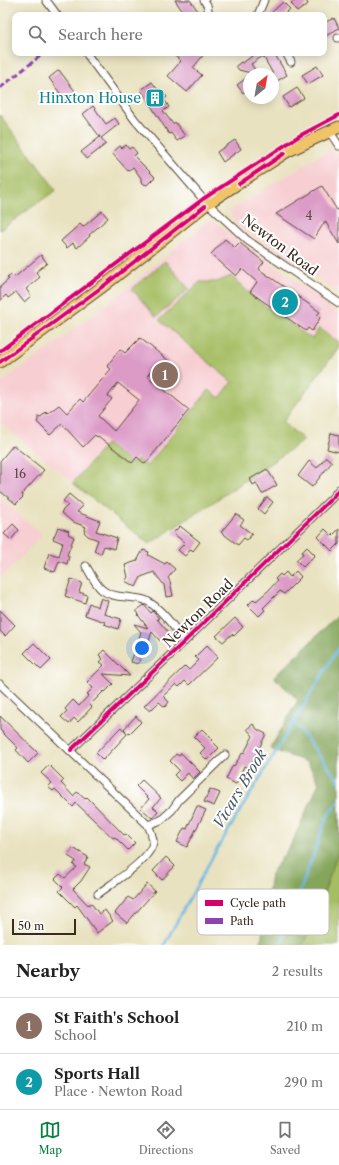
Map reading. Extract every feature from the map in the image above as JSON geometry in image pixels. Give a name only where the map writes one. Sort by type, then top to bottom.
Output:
[{"type":"main road","points":[[0,362],[106,284],[208,203],[288,151],[335,129]]},
{"type":"street","points":[[46,0],[55,12]]},
{"type":"street","points":[[204,0],[209,12]]},
{"type":"street","points":[[259,12],[264,0]]},
{"type":"street","name":"Newton Road","points":[[88,56],[135,120],[208,203],[247,240],[339,303]]},
{"type":"street","points":[[288,56],[291,62]]},
{"type":"street","points":[[335,129],[339,146]]},
{"type":"street","name":"Newton Road","points":[[71,750],[332,498],[339,489]]},
{"type":"street","points":[[86,566],[97,586],[104,592],[114,596],[146,600],[153,605],[185,641]]},
{"type":"street","points":[[0,684],[148,825],[153,841],[149,851],[142,861],[98,894]]},
{"type":"street","points":[[148,825],[161,820],[172,810],[179,800],[225,755]]},
{"type":"shaded area","points":[[329,150],[339,155],[339,293],[300,266],[239,228],[229,211]]},
{"type":"shaded area","points":[[210,219],[339,312],[339,347],[283,423],[304,440],[149,544],[0,422],[0,383],[110,302]]},
{"type":"shaded area","points":[[0,498],[42,535],[0,579]]},
{"type":"green space","points":[[0,115],[56,190],[0,230]]},
{"type":"green space","points":[[165,261],[189,289],[156,317],[132,289]]},
{"type":"green space","points":[[231,276],[257,300],[312,339],[319,328],[339,342],[339,347],[283,422],[304,440],[149,544],[73,483],[106,444],[132,464],[137,459],[147,466],[209,390],[220,398],[232,382],[159,320],[200,282],[217,282]]},
{"type":"green space","points":[[339,614],[339,849],[325,889],[269,889],[271,874],[292,843],[319,783],[307,762],[270,749],[298,700],[274,677]]},
{"type":"green space","points":[[339,813],[339,945],[283,945],[287,935],[329,935],[329,889],[307,889]]},
{"type":"green space","points":[[262,935],[307,935],[303,945],[264,945],[261,943]]},
{"type":"building","points":[[175,0],[190,0],[199,12],[183,12]]},
{"type":"building","points":[[296,0],[306,0],[308,4],[297,12],[291,3]]},
{"type":"building","points":[[283,2],[290,9],[287,12],[272,12]]},
{"type":"building","points":[[334,18],[339,28],[327,35],[327,22]]},
{"type":"building","points":[[175,56],[203,56],[193,68],[202,75],[187,92],[168,76],[181,61]]},
{"type":"building","points":[[252,56],[263,56],[251,64],[254,68],[243,68],[243,71],[239,70],[236,66],[241,62],[243,63]]},
{"type":"building","points":[[263,56],[276,56],[287,75],[279,80],[279,68],[270,68]]},
{"type":"building","points":[[317,66],[323,75],[308,84],[302,75]]},
{"type":"building","points":[[59,70],[78,95],[67,103],[49,78]]},
{"type":"building","points":[[243,80],[243,93],[237,85]]},
{"type":"building","points":[[152,82],[158,90],[160,89],[167,97],[164,99],[169,107],[163,111],[173,124],[175,122],[185,136],[177,141],[171,133],[169,134],[141,90]]},
{"type":"building","points":[[297,88],[304,98],[289,107],[283,97]]},
{"type":"building","points":[[93,106],[106,124],[115,118],[119,124],[101,138],[106,144],[87,159],[81,152],[100,137],[83,114]]},
{"type":"building","points":[[235,140],[241,149],[223,162],[217,152]]},
{"type":"building","points":[[126,145],[129,149],[132,147],[137,153],[134,156],[155,177],[147,185],[141,181],[141,178],[133,167],[128,171],[112,153],[120,146],[122,148]]},
{"type":"building","points":[[322,186],[337,210],[339,209],[339,244],[325,221],[314,239],[276,214]]},
{"type":"building","points":[[102,211],[108,218],[77,248],[73,243],[67,248],[61,241],[80,224],[83,227]]},
{"type":"building","points":[[225,239],[235,248],[240,243],[264,262],[259,268],[260,270],[320,312],[317,315],[320,318],[312,331],[308,328],[306,331],[250,292],[257,282],[242,269],[236,276],[211,254]]},
{"type":"building","points":[[41,255],[47,263],[36,272],[40,277],[26,289],[31,296],[24,302],[16,292],[8,298],[6,295],[0,301],[0,287],[9,279],[7,278],[12,274],[15,277]]},
{"type":"building","points":[[140,338],[169,361],[163,369],[157,364],[147,376],[189,410],[145,464],[137,457],[132,463],[98,436],[97,437],[95,435],[83,447],[62,424],[50,435],[37,422],[38,416],[41,417],[46,412],[47,414],[59,405],[67,413],[80,399],[83,402],[111,369],[107,366],[120,349],[125,353]],"holes":[[[118,383],[139,400],[114,431],[98,416],[112,399],[108,396]]]},
{"type":"building","points":[[331,433],[339,435],[339,452],[327,449]]},
{"type":"building","points":[[13,445],[44,470],[22,494],[23,497],[16,504],[0,491],[0,461]]},
{"type":"building","points":[[326,457],[332,462],[312,487],[298,476],[309,461],[317,468]]},
{"type":"building","points":[[267,469],[277,485],[262,494],[256,483],[253,485],[250,479]]},
{"type":"building","points":[[69,494],[83,506],[77,512],[100,521],[96,531],[117,538],[114,549],[104,546],[101,554],[94,551],[98,540],[88,536],[84,532],[86,527],[71,521],[61,512],[68,505],[63,501]]},
{"type":"building","points":[[267,497],[273,502],[264,514],[258,509]]},
{"type":"building","points":[[236,514],[244,520],[240,525],[252,534],[247,540],[244,538],[238,545],[221,532]]},
{"type":"building","points":[[13,524],[19,530],[11,540],[4,534]]},
{"type":"building","points":[[180,526],[200,542],[193,551],[191,549],[185,556],[178,550],[185,543],[173,533]]},
{"type":"building","points":[[58,527],[69,531],[68,534],[74,537],[67,555],[69,556],[67,564],[59,561],[55,572],[44,568],[49,553],[59,556],[63,543],[53,539]]},
{"type":"building","points":[[325,529],[332,536],[339,529],[339,544],[332,551],[318,537]]},
{"type":"building","points":[[307,547],[315,555],[303,567],[296,560],[303,554],[302,552]]},
{"type":"building","points":[[143,550],[149,552],[148,555],[165,564],[167,562],[175,569],[168,578],[173,596],[166,597],[164,585],[154,572],[141,577],[136,587],[125,581],[128,577],[125,565],[137,561]]},
{"type":"building","points":[[296,571],[301,577],[284,594],[280,591],[263,608],[265,610],[259,616],[248,605],[254,599],[256,601],[268,591],[277,581],[275,579],[280,574],[282,576],[286,572],[290,577]]},
{"type":"building","points":[[71,579],[82,583],[79,592],[87,595],[85,603],[65,596]]},
{"type":"building","points":[[101,598],[108,601],[104,614],[121,619],[118,629],[104,624],[105,622],[85,615],[89,603],[98,607]]},
{"type":"building","points":[[144,605],[151,613],[153,611],[159,618],[157,619],[169,633],[160,641],[152,632],[144,655],[142,655],[138,664],[131,662],[141,632],[134,624],[148,628],[136,611]]},
{"type":"building","points":[[0,610],[15,625],[5,636],[0,631]]},
{"type":"building","points":[[235,618],[243,627],[234,636],[232,634],[223,642],[216,636]]},
{"type":"building","points":[[34,643],[51,660],[41,670],[24,653]]},
{"type":"building","points":[[207,645],[218,657],[189,685],[185,681],[179,687],[176,684],[163,696],[169,702],[165,707],[159,702],[150,711],[144,706],[185,666],[189,670],[199,660],[195,657]]},
{"type":"building","points":[[104,650],[130,676],[103,674],[113,684],[90,705],[92,707],[78,722],[74,718],[69,724],[61,717],[67,711],[65,709],[73,700],[79,706],[89,695],[87,694],[93,688],[87,682],[104,665],[100,662],[103,659],[99,655]]},
{"type":"building","points":[[0,716],[38,753],[28,763],[16,750],[18,748],[0,730]]},
{"type":"building","points":[[136,716],[141,722],[129,734],[124,729]]},
{"type":"building","points":[[253,724],[258,730],[266,734],[249,769],[244,766],[236,784],[226,779],[233,765],[234,766],[243,752],[244,753],[253,736],[247,729]]},
{"type":"building","points":[[121,727],[127,734],[103,760],[96,753]]},
{"type":"building","points":[[202,729],[219,748],[207,760],[200,753],[205,748],[194,737]]},
{"type":"building","points":[[181,753],[200,772],[193,779],[188,773],[180,781],[174,775],[179,770],[170,761],[176,754],[179,756]]},
{"type":"building","points":[[49,765],[64,780],[61,783],[73,796],[77,792],[85,799],[87,797],[124,835],[126,834],[135,843],[128,850],[76,803],[73,807],[55,789],[53,791],[48,787],[52,783],[41,773]]},
{"type":"building","points":[[142,780],[161,798],[153,807],[158,811],[152,818],[141,808],[149,799],[136,786]]},
{"type":"building","points":[[210,789],[220,793],[214,806],[204,802]]},
{"type":"building","points":[[197,806],[206,810],[187,847],[177,842],[184,828],[187,829]]},
{"type":"building","points":[[73,848],[88,857],[84,864],[90,867],[81,881],[73,889],[88,905],[91,903],[99,914],[105,910],[113,921],[97,933],[77,905],[75,907],[59,891],[63,887],[55,879],[60,874],[65,878],[77,867],[73,865],[76,861],[68,856]]},
{"type":"building","points":[[166,857],[175,866],[162,880],[153,871]]},
{"type":"building","points":[[147,884],[155,891],[127,923],[115,913],[128,897],[133,900]]},
{"type":"waterway","name":"Vicars Brook","points":[[164,945],[213,856],[339,647]]},
{"type":"waterway","points":[[294,722],[339,781]]},
{"type":"waterway","points":[[301,889],[327,817],[339,801]]},
{"type":"waterway","points":[[279,945],[284,935]]},
{"type":"marked path","points":[[0,88],[40,56]]},
{"type":"cycle path","points":[[0,351],[203,199],[299,136],[339,115]]},
{"type":"cycle path","points":[[239,184],[285,153]]},
{"type":"cycle path","points":[[0,362],[106,284],[205,206]]},
{"type":"cycle path","points":[[71,750],[332,498],[339,489]]},
{"type":"place","name":"Hinxton House","points":[[155,98]]},
{"type":"place","name":"Sports Hall","points":[[285,302]]},
{"type":"place","name":"St Faith's School","points":[[165,375]]}]
